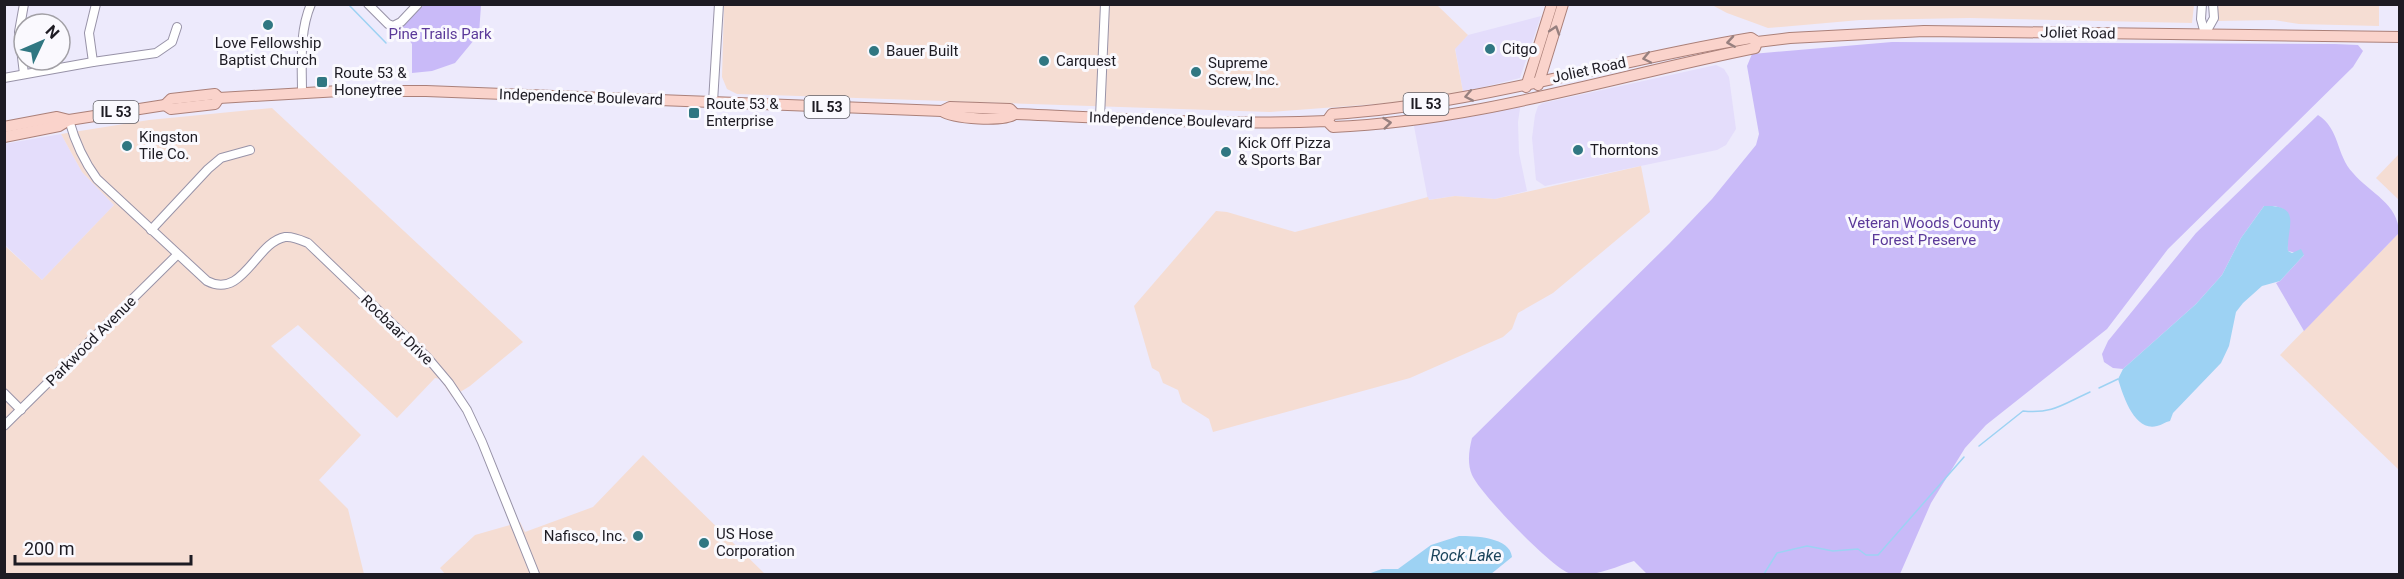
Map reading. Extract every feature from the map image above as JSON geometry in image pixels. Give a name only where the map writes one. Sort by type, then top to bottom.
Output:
[{"type":"main road","points":[[1523,99],[1551,4]]},
{"type":"main road","points":[[1535,97],[1563,4]]},
{"type":"main road","name":"Joliet Road","points":[[1526,84],[1705,46],[1751,39],[1757,42],[1790,38],[1924,31],[2400,37]]},
{"type":"main road","name":"Joliet Road","points":[[1535,97],[1755,48],[1757,42]]},
{"type":"main road","name":"Independence Boulevard","points":[[1327,121],[1332,114],[1443,101],[1526,84]]},
{"type":"main road","name":"Independence Boulevard","points":[[4,137],[59,126],[69,120],[165,105],[171,109],[215,104],[219,98],[302,93],[426,91],[942,111],[951,107],[1010,109],[1015,114],[1244,123],[1327,121]]},
{"type":"main road","name":"Independence Boulevard","points":[[1327,121],[1333,128],[1394,122],[1460,113],[1535,97]]},
{"type":"main road","name":"Independence Boulevard","points":[[4,127],[57,117],[69,120]]},
{"type":"street","points":[[24,4],[19,32],[24,74]]},
{"type":"street","points":[[93,62],[89,33],[96,4]]},
{"type":"street","points":[[302,93],[302,39],[304,21],[311,4]]},
{"type":"street","points":[[368,4],[388,24],[393,26],[401,22],[418,4]]},
{"type":"street","points":[[713,102],[719,4]]},
{"type":"street","points":[[1100,117],[1105,4]]},
{"type":"street","points":[[2202,4],[2201,19],[2205,34]]},
{"type":"street","points":[[2205,34],[2214,18],[2213,4]]},
{"type":"street","points":[[4,78],[156,53],[172,42],[177,27]]},
{"type":"street","points":[[69,120],[76,146],[86,164],[98,179],[177,255]]},
{"type":"street","points":[[151,230],[221,158],[250,150]]},
{"type":"street","name":"Rocbaar Drive","points":[[177,255],[212,284],[227,284],[238,278],[273,243],[284,237],[297,238],[308,243],[423,353],[449,383],[467,410],[482,442],[536,574]]},
{"type":"street","name":"Parkwood Avenue","points":[[4,426],[177,255]]},
{"type":"street","points":[[4,393],[21,410]]},
{"type":"shaded area","points":[[1436,4],[1468,35],[1455,49],[1463,92],[1390,103],[1270,112],[737,94],[727,89],[722,77],[724,5]]},
{"type":"shaded area","points":[[1712,5],[2194,5],[2192,23],[1970,18],[1860,20],[1768,28]]},
{"type":"shaded area","points":[[2217,5],[2379,5],[2379,26],[2299,24],[2274,20],[2217,21]]},
{"type":"shaded area","points":[[1541,16],[1520,78],[1463,92],[1455,48],[1468,35]]},
{"type":"shaded area","points":[[1716,65],[1724,69],[1729,77],[1736,129],[1726,145],[1717,150],[1545,186],[1536,180],[1532,138],[1538,106],[1543,103]]},
{"type":"shaded area","points":[[1521,102],[1518,122],[1519,153],[1527,191],[1495,199],[1455,196],[1428,200],[1413,121]]},
{"type":"shaded area","points":[[272,108],[523,342],[470,386],[452,397],[440,379],[435,378],[397,418],[298,325],[271,346],[361,435],[319,480],[348,509],[364,574],[5,574],[4,245],[42,280],[114,205],[82,172],[61,134],[149,120]]},
{"type":"shaded area","points":[[61,134],[82,172],[114,205],[42,280],[5,245],[4,144]]},
{"type":"shaded area","points":[[2399,154],[2399,200],[2376,178]]},
{"type":"shaded area","points":[[1641,166],[1650,212],[1553,293],[1518,313],[1512,329],[1503,337],[1410,378],[1213,432],[1209,419],[1182,402],[1178,390],[1163,383],[1159,372],[1152,368],[1134,306],[1216,211],[1227,212],[1295,232],[1428,197],[1429,200],[1455,196],[1495,199]]},
{"type":"shaded area","points":[[2399,233],[2399,470],[2280,355]]},
{"type":"shaded area","points":[[643,455],[765,574],[445,574],[440,568],[475,535],[520,522],[525,532],[593,507]]},
{"type":"green space","name":"Pine Trails Park","points":[[424,5],[481,5],[479,34],[455,63],[432,71],[412,73],[412,44],[400,28]]},
{"type":"green space","name":"Veteran Woods County Forest Preserve","points":[[1892,42],[2335,44],[2358,45],[2363,51],[2353,67],[2168,249],[2107,329],[1986,425],[1965,448],[1931,503],[1900,574],[1647,574],[1634,561],[1588,574],[1572,574],[1563,570],[1518,530],[1478,484],[1469,466],[1472,438],[1669,244],[1712,199],[1756,145],[1759,134],[1747,66],[1752,54]]},
{"type":"green space","points":[[2318,115],[2330,127],[2343,158],[2353,173],[2394,214],[2399,233],[2304,331],[2276,283],[2304,255],[2288,251],[2283,209],[2264,206],[2241,238],[2222,275],[2196,304],[2123,369],[2113,368],[2104,362],[2102,354],[2108,341],[2196,233]]},
{"type":"water","points":[[2264,206],[2276,206],[2289,214],[2288,251],[2292,253],[2301,249],[2304,255],[2280,281],[2262,286],[2243,303],[2236,312],[2229,346],[2221,363],[2173,413],[2170,421],[2157,426],[2142,423],[2131,411],[2123,394],[2118,379],[2123,369],[2196,304],[2222,275],[2241,238]]},
{"type":"water","name":"Rock Lake","points":[[1459,536],[1482,537],[1499,542],[1510,550],[1512,557],[1491,574],[1368,574],[1382,569],[1398,569],[1431,545]]},
{"type":"waterway","points":[[348,4],[386,43]]},
{"type":"waterway","points":[[2099,388],[2118,379]]},
{"type":"waterway","points":[[1979,446],[2023,411],[2050,409],[2090,392]]},
{"type":"waterway","points":[[1764,574],[1777,553],[1807,546],[1833,551],[1858,549],[1866,555],[1878,555],[1964,457]]},
{"type":"place","name":"Love Fellowship Baptist Church","points":[[268,25]]},
{"type":"place","name":"Citgo","points":[[1490,49]]},
{"type":"place","name":"Bauer Built","points":[[874,51]]},
{"type":"place","name":"Carquest","points":[[1044,61]]},
{"type":"place","name":"Supreme Screw, Inc.","points":[[1196,72]]},
{"type":"place","name":"Route 53 & Honeytree","points":[[322,82]]},
{"type":"place","name":"Route 53 & Enterprise","points":[[694,113]]},
{"type":"place","name":"Kingston Tile Co.","points":[[127,146]]},
{"type":"place","name":"Thorntons","points":[[1578,150]]},
{"type":"place","name":"Kick Off Pizza & Sports Bar","points":[[1226,152]]},
{"type":"place","name":"Nafisco, Inc.","points":[[638,536]]},
{"type":"place","name":"US Hose Corporation","points":[[704,543]]}]
